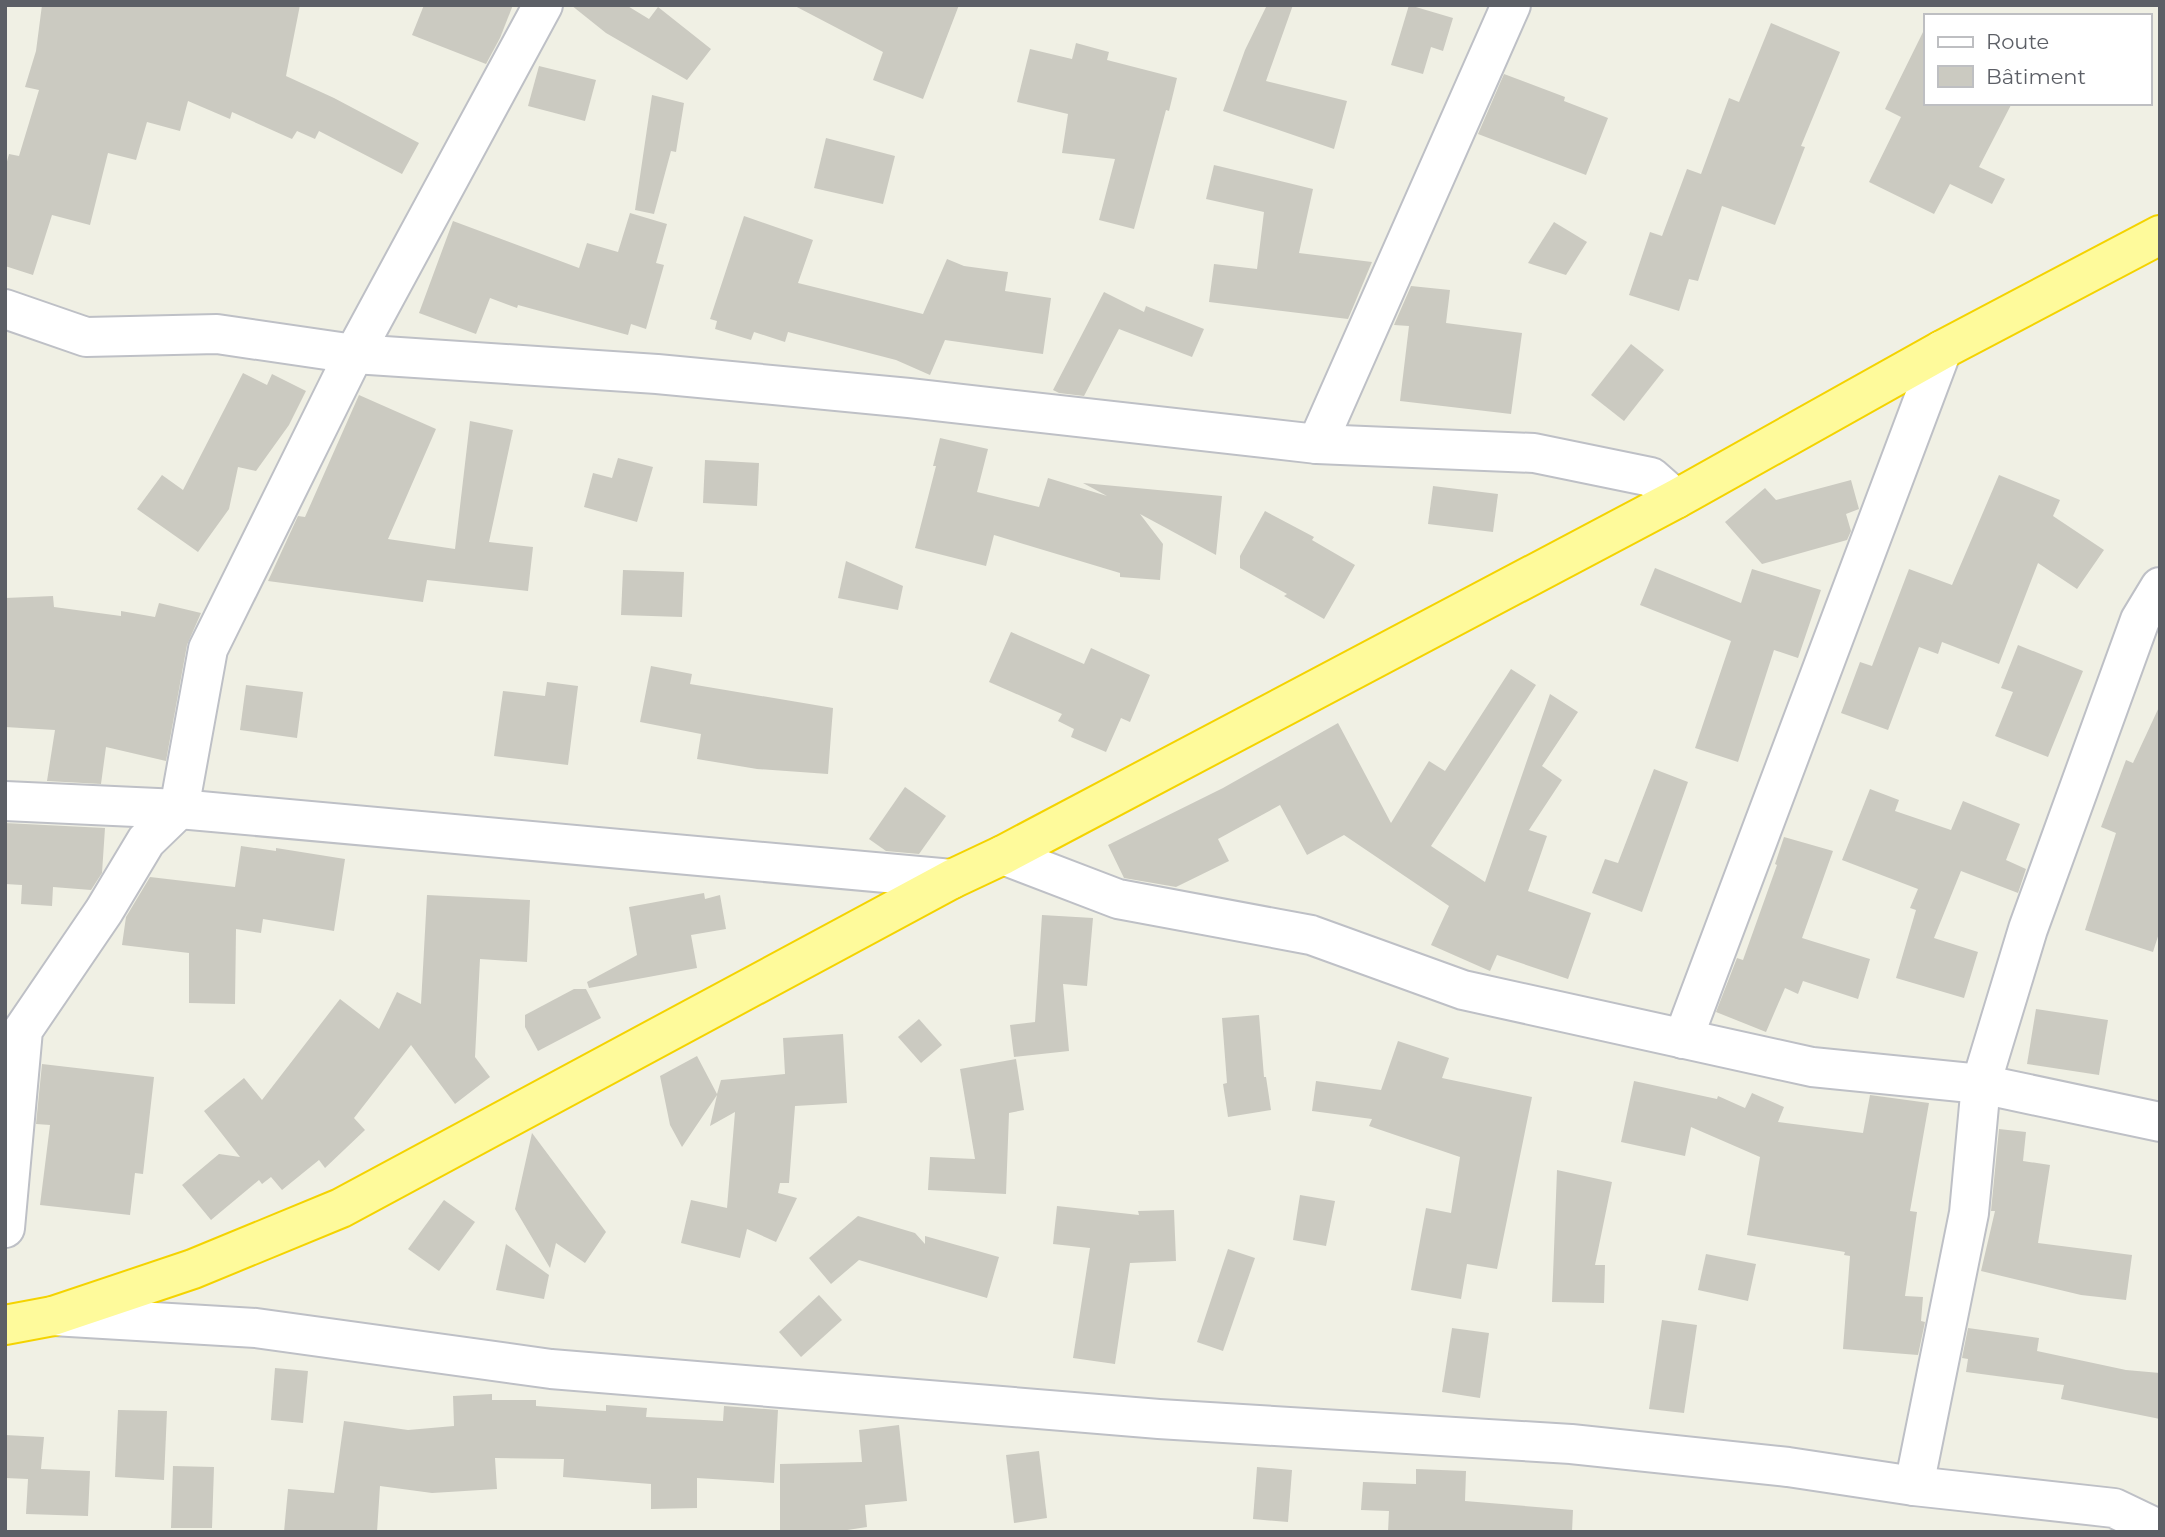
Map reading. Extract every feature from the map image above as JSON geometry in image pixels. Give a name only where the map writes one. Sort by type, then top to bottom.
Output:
[{"type":"highway","points":[[5,1325],[53,1315],[193,1269],[341,1208],[953,879],[1676,499],[1942,350],[2160,235]]},
{"type":"street","points":[[5,1228],[23,1030],[104,911],[146,841],[179,809],[208,649],[354,354],[542,5]]},
{"type":"street","points":[[1317,444],[1511,5]]},
{"type":"street","points":[[5,309],[86,337],[217,334],[354,354],[737,382],[922,399],[1317,444],[1534,453],[1651,477],[1676,499]]},
{"type":"street","points":[[1683,1039],[1942,350]]},
{"type":"street","points":[[1914,1486],[1969,1213],[1981,1084],[2028,929],[2140,620],[2160,587]]},
{"type":"street","points":[[5,801],[179,809],[953,879]]},
{"type":"street","points":[[1003,855],[1118,899],[1311,935],[1463,990],[1812,1067],[1981,1084],[2160,1122]]},
{"type":"street","points":[[53,1315],[256,1328],[551,1369],[1160,1419],[1571,1444],[1788,1467],[1914,1486],[2114,1508],[2160,1530]]},
{"type":"building","points":[[42,5],[300,5],[286,76],[419,143],[402,174],[319,131],[315,139],[297,131],[292,139],[232,112],[230,119],[188,101],[180,131],[147,122],[136,160],[108,153],[90,225],[52,215],[33,275],[5,266],[5,169],[9,154],[19,156],[39,90],[25,87],[36,51]]},
{"type":"building","points":[[424,5],[513,5],[486,64],[412,35]]},
{"type":"building","points":[[571,5],[626,5],[649,19],[658,7],[711,49],[687,80],[606,33]]},
{"type":"building","points":[[793,5],[959,5],[923,99],[873,80],[883,52]]},
{"type":"building","points":[[1267,5],[1293,5],[1266,81],[1347,101],[1334,149],[1223,111],[1245,50]]},
{"type":"building","points":[[1409,5],[1453,18],[1443,51],[1431,47],[1423,74],[1391,65]]},
{"type":"building","points":[[1771,23],[1840,52],[1801,146],[1805,147],[1775,225],[1722,206],[1698,281],[1689,279],[1679,311],[1629,295],[1650,232],[1662,236],[1687,169],[1701,174],[1729,98],[1739,102]]},
{"type":"building","points":[[1924,30],[1924,105],[2011,105],[1979,167],[2005,179],[1992,204],[1950,184],[1934,214],[1869,182],[1901,117],[1885,109]]},
{"type":"building","points":[[1076,43],[1109,52],[1107,60],[1177,78],[1134,229],[1099,220],[1115,159],[1062,153],[1068,114],[1017,102],[1030,49],[1072,59]]},
{"type":"building","points":[[539,66],[596,80],[585,121],[528,106]]},
{"type":"building","points":[[1504,74],[1565,97],[1564,101],[1608,118],[1586,175],[1478,134]]},
{"type":"building","points":[[652,95],[684,103],[676,152],[671,151],[654,214],[635,210]]},
{"type":"building","points":[[826,138],[895,156],[883,204],[814,188]]},
{"type":"building","points":[[1214,165],[1313,189],[1299,253],[1372,262],[1348,319],[1209,302],[1214,264],[1257,269],[1264,212],[1206,199]]},
{"type":"building","points":[[630,213],[667,224],[656,263],[664,265],[646,329],[631,324],[628,335],[518,305],[517,308],[490,298],[476,334],[419,313],[453,221],[579,268],[587,243],[618,252]]},
{"type":"building","points":[[744,216],[813,240],[798,283],[923,314],[947,259],[964,266],[1008,272],[1005,291],[1051,298],[1043,354],[945,340],[930,375],[896,360],[788,332],[785,342],[754,332],[751,340],[715,329],[717,321],[710,319]]},
{"type":"building","points":[[1554,222],[1587,242],[1566,275],[1528,263]]},
{"type":"building","points":[[1411,286],[1450,290],[1446,323],[1522,333],[1511,414],[1400,401],[1409,326],[1394,325]]},
{"type":"building","points":[[1104,292],[1144,312],[1146,306],[1204,329],[1192,357],[1119,329],[1084,396],[1059,393],[1053,390]]},
{"type":"building","points":[[1631,344],[1664,370],[1624,421],[1591,395]]},
{"type":"building","points":[[243,373],[267,385],[272,374],[306,391],[289,425],[256,471],[238,467],[229,509],[198,552],[137,509],[162,475],[183,490]]},
{"type":"building","points":[[359,395],[436,429],[388,539],[455,549],[470,421],[513,430],[489,542],[533,547],[528,591],[427,580],[423,602],[268,581],[298,516],[305,517]]},
{"type":"building","points":[[940,438],[988,449],[977,492],[1039,507],[1048,478],[1107,496],[1083,483],[1222,496],[1216,555],[1140,514],[1163,544],[1160,580],[1120,577],[1120,573],[994,535],[986,566],[915,548],[936,466],[933,466]]},
{"type":"building","points":[[618,458],[653,467],[637,522],[584,507],[593,473],[612,478]]},
{"type":"building","points":[[705,460],[759,463],[757,506],[703,503]]},
{"type":"building","points":[[1999,475],[2060,500],[2053,516],[2104,550],[2077,589],[2038,563],[1999,664],[1942,642],[1938,654],[1919,647],[1888,730],[1841,713],[1860,662],[1872,666],[1909,569],[1952,585]]},
{"type":"building","points":[[1851,480],[1859,509],[1846,514],[1851,531],[1847,540],[1762,564],[1725,522],[1765,488],[1776,500]]},
{"type":"building","points":[[1433,486],[1498,494],[1493,532],[1428,524]]},
{"type":"building","points":[[1265,511],[1314,537],[1312,540],[1355,565],[1324,619],[1284,596],[1287,594],[1240,568],[1240,556]]},
{"type":"building","points":[[846,561],[903,586],[898,610],[838,598]]},
{"type":"building","points":[[1655,568],[1741,603],[1752,569],[1821,590],[1798,658],[1774,650],[1738,762],[1695,748],[1731,641],[1640,605]]},
{"type":"building","points":[[623,570],[684,572],[682,617],[621,615]]},
{"type":"building","points":[[53,596],[54,607],[121,616],[121,611],[155,617],[159,603],[201,613],[187,645],[166,761],[106,747],[101,784],[47,781],[55,730],[5,727],[5,598]]},
{"type":"building","points":[[1011,632],[1084,664],[1091,648],[1150,675],[1130,722],[1121,718],[1106,752],[1071,737],[1074,729],[1058,721],[1062,714],[989,682]]},
{"type":"building","points":[[2018,645],[2083,671],[2048,757],[1995,736],[2013,692],[2001,688]]},
{"type":"building","points":[[651,666],[692,674],[690,684],[833,708],[828,774],[757,769],[697,759],[701,734],[640,722]]},
{"type":"building","points":[[1511,669],[1536,685],[1431,846],[1485,882],[1550,694],[1578,712],[1542,766],[1562,780],[1529,830],[1547,836],[1528,891],[1591,913],[1568,979],[1497,955],[1490,971],[1431,945],[1449,906],[1344,835],[1307,855],[1280,805],[1218,839],[1229,861],[1176,887],[1124,878],[1108,845],[1223,788],[1338,723],[1391,823],[1429,761],[1445,771]]},
{"type":"building","points":[[547,682],[578,686],[568,765],[494,756],[503,691],[545,696]]},
{"type":"building","points":[[246,685],[303,692],[297,738],[240,730]]},
{"type":"building","points":[[2160,705],[2160,930],[2153,952],[2085,930],[2116,833],[2101,827],[2126,760],[2133,763]]},
{"type":"building","points":[[1654,769],[1688,782],[1642,912],[1592,893],[1605,859],[1618,863]]},
{"type":"building","points":[[905,787],[946,816],[919,854],[886,851],[869,839]]},
{"type":"building","points":[[1870,789],[1899,800],[1895,811],[1951,830],[1963,801],[2020,824],[2006,860],[2026,869],[2018,893],[1961,871],[1934,938],[1978,952],[1964,998],[1896,978],[1916,910],[1910,908],[1918,889],[1842,860]]},
{"type":"building","points":[[5,823],[105,828],[102,873],[91,890],[53,887],[52,906],[21,904],[22,885],[5,884]]},
{"type":"building","points":[[1784,837],[1833,851],[1802,938],[1870,959],[1858,999],[1803,981],[1798,994],[1785,988],[1766,1032],[1716,1012],[1737,958],[1743,960],[1777,865],[1775,864]]},
{"type":"building","points":[[241,846],[276,851],[276,848],[345,859],[334,931],[263,919],[261,933],[236,929],[235,1004],[189,1003],[189,953],[122,945],[126,917],[150,877],[235,887]]},
{"type":"building","points":[[704,893],[705,899],[720,895],[726,929],[691,935],[697,968],[589,988],[587,982],[637,955],[629,907]]},
{"type":"building","points":[[427,895],[530,900],[527,962],[480,959],[475,1057],[490,1077],[455,1104],[411,1045],[354,1118],[365,1130],[325,1168],[319,1160],[282,1190],[271,1177],[262,1184],[259,1180],[211,1220],[182,1185],[219,1154],[240,1157],[204,1111],[244,1078],[262,1100],[340,999],[379,1029],[397,992],[421,1004]]},
{"type":"building","points":[[1042,915],[1093,918],[1087,986],[1063,984],[1069,1051],[1014,1057],[1010,1025],[1035,1022]]},
{"type":"building","points":[[574,989],[586,989],[601,1018],[538,1051],[525,1027],[525,1015]]},
{"type":"building","points":[[2036,1009],[2108,1020],[2099,1075],[2027,1064]]},
{"type":"building","points":[[1259,1015],[1264,1077],[1271,1110],[1228,1117],[1223,1084],[1227,1083],[1222,1018]]},
{"type":"building","points":[[919,1019],[942,1045],[921,1063],[898,1037]]},
{"type":"building","points":[[843,1034],[847,1103],[795,1106],[789,1183],[780,1183],[778,1193],[797,1198],[776,1242],[747,1229],[740,1258],[681,1243],[691,1200],[727,1208],[735,1112],[710,1126],[717,1095],[682,1147],[670,1125],[660,1076],[697,1056],[717,1094],[721,1080],[785,1074],[783,1038]]},
{"type":"building","points":[[1398,1041],[1449,1058],[1442,1078],[1532,1097],[1497,1269],[1467,1264],[1461,1299],[1411,1290],[1426,1208],[1451,1213],[1460,1157],[1369,1126],[1372,1119],[1312,1111],[1316,1081],[1381,1090]]},
{"type":"building","points":[[1016,1059],[1024,1110],[1009,1113],[1006,1194],[928,1190],[930,1157],[975,1159],[960,1069]]},
{"type":"building","points":[[42,1064],[154,1077],[143,1174],[135,1173],[130,1215],[40,1205],[50,1125],[36,1124]]},
{"type":"building","points":[[1634,1081],[1717,1099],[1718,1096],[1745,1108],[1752,1093],[1784,1107],[1778,1122],[1863,1133],[1870,1095],[1929,1103],[1910,1211],[1917,1212],[1905,1296],[1923,1297],[1921,1321],[1925,1322],[1918,1355],[1843,1349],[1850,1256],[1844,1255],[1845,1252],[1747,1235],[1760,1157],[1691,1127],[1685,1156],[1621,1142]]},
{"type":"building","points":[[1999,1129],[2026,1132],[2023,1161],[2050,1165],[2038,1243],[2132,1255],[2126,1300],[2081,1295],[1981,1271],[1995,1211],[1991,1211]]},
{"type":"building","points":[[532,1133],[606,1232],[585,1263],[556,1243],[550,1268],[515,1209]]},
{"type":"building","points":[[1557,1170],[1612,1182],[1595,1265],[1605,1265],[1604,1303],[1552,1302]]},
{"type":"building","points":[[1300,1195],[1335,1201],[1326,1246],[1293,1240]]},
{"type":"building","points":[[444,1200],[475,1222],[439,1271],[408,1249]]},
{"type":"building","points":[[1057,1206],[1139,1215],[1138,1211],[1174,1210],[1176,1261],[1130,1263],[1115,1364],[1073,1358],[1090,1248],[1053,1244]]},
{"type":"building","points":[[858,1216],[915,1233],[925,1244],[925,1236],[999,1257],[987,1298],[859,1260],[831,1284],[809,1258]]},
{"type":"building","points":[[506,1244],[549,1275],[544,1299],[496,1290]]},
{"type":"building","points":[[1228,1249],[1255,1258],[1223,1351],[1197,1342]]},
{"type":"building","points":[[1706,1254],[1756,1264],[1748,1301],[1698,1290]]},
{"type":"building","points":[[819,1295],[842,1320],[801,1357],[779,1332]]},
{"type":"building","points":[[1662,1320],[1697,1325],[1684,1413],[1649,1409]]},
{"type":"building","points":[[1452,1328],[1489,1333],[1480,1398],[1442,1392]]},
{"type":"building","points":[[1968,1328],[2039,1338],[2037,1351],[2126,1370],[2160,1373],[2160,1419],[2061,1399],[2064,1385],[1966,1372],[1968,1359],[1962,1358]]},
{"type":"building","points":[[275,1368],[308,1371],[303,1423],[271,1420]]},
{"type":"building","points":[[492,1394],[492,1400],[536,1400],[536,1406],[606,1411],[606,1405],[647,1408],[646,1417],[723,1421],[724,1406],[778,1410],[774,1483],[697,1478],[697,1508],[651,1509],[651,1484],[563,1477],[564,1459],[495,1458],[497,1489],[432,1493],[380,1486],[377,1532],[284,1532],[288,1489],[334,1493],[344,1421],[408,1430],[454,1426],[453,1396]]},
{"type":"building","points":[[118,1410],[167,1411],[164,1480],[115,1477]]},
{"type":"building","points":[[899,1425],[907,1501],[865,1505],[867,1527],[834,1532],[780,1532],[780,1464],[862,1462],[859,1430]]},
{"type":"building","points":[[5,1435],[44,1437],[41,1469],[90,1471],[88,1516],[26,1514],[28,1479],[5,1478]]},
{"type":"building","points":[[1039,1451],[1047,1518],[1014,1523],[1006,1455]]},
{"type":"building","points":[[173,1466],[214,1467],[212,1528],[171,1528]]},
{"type":"building","points":[[1257,1467],[1292,1470],[1288,1522],[1253,1519]]},
{"type":"building","points":[[1416,1469],[1466,1471],[1465,1501],[1573,1510],[1572,1532],[1388,1532],[1389,1511],[1361,1510],[1363,1482],[1416,1484]]}]
